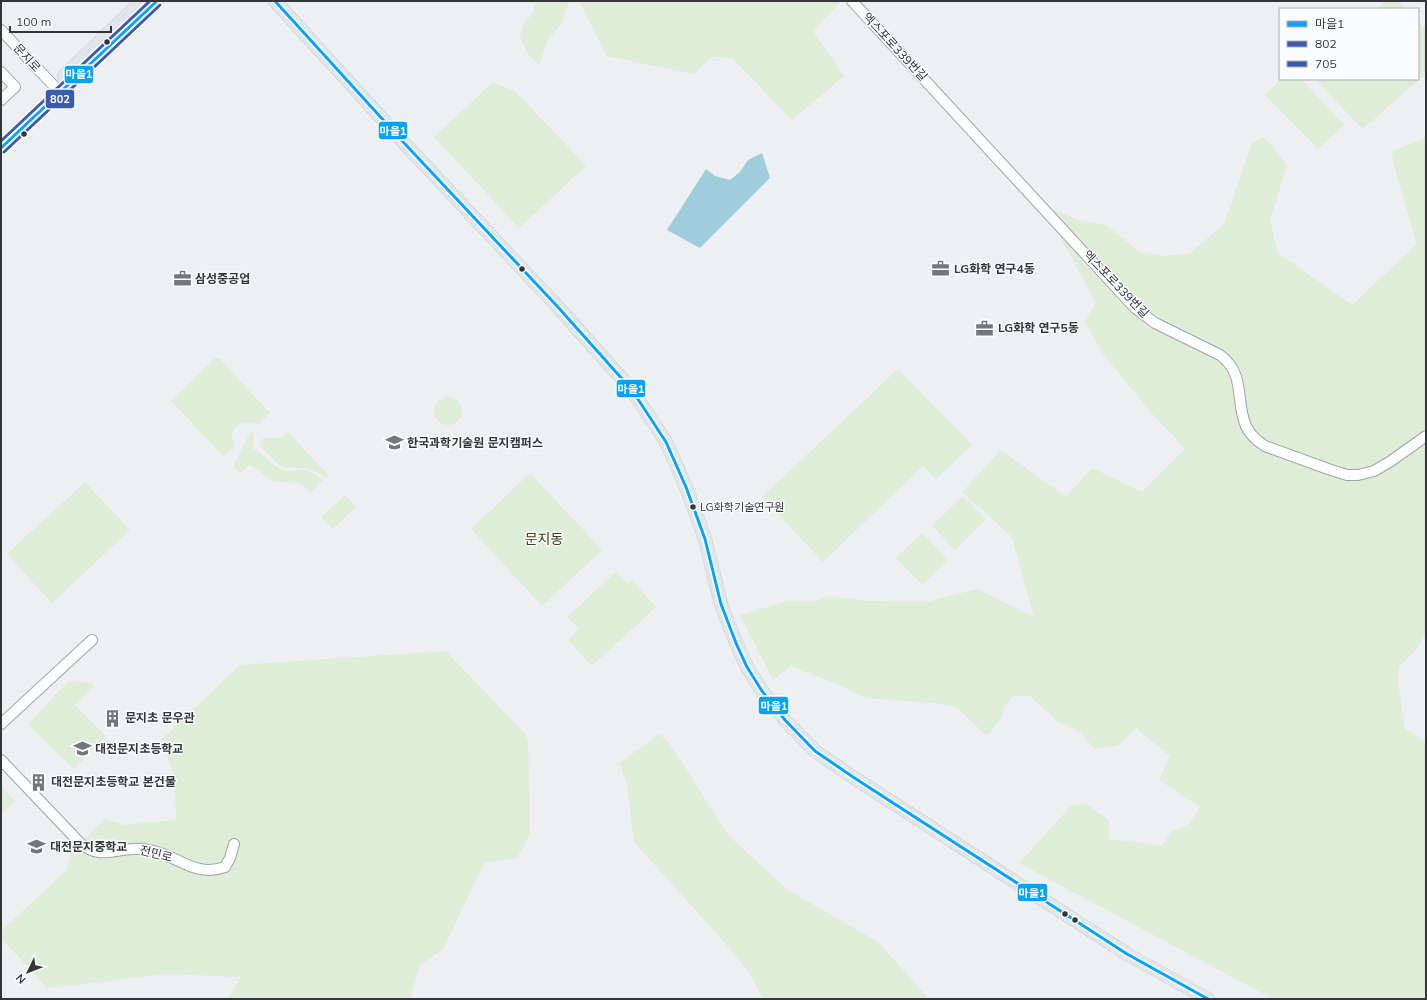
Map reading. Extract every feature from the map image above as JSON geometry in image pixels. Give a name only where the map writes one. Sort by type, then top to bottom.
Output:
[{"type":"main road","points":[[1,136],[142,1]]},
{"type":"main road","points":[[1,148],[157,1]]},
{"type":"main road","points":[[275,1],[406,145],[557,306],[636,395],[666,442],[686,487],[705,540],[721,604],[736,643],[747,667],[762,691],[784,720],[815,750],[856,779],[1127,954],[1208,999]]},
{"type":"street","name":"엑스포로339번길","points":[[852,1],[1100,268],[1135,308],[1154,323],[1229,362],[1235,372],[1238,382],[1243,417],[1246,427],[1257,440],[1265,446],[1331,470],[1347,475],[1358,475],[1374,471],[1426,436]]},
{"type":"street","name":"문지로","points":[[1,30],[54,86]]},
{"type":"street","points":[[1,72],[15,87],[1,100]]},
{"type":"street","points":[[1,724],[92,640]]},
{"type":"street","name":"전민로","points":[[1,760],[81,844],[98,852],[115,852],[133,848],[150,850],[172,857],[194,868],[205,871],[224,867],[230,858],[234,844]]},
{"type":"green space","points":[[536,1],[569,1],[561,25],[548,39],[539,65],[528,54],[520,38],[523,25],[532,14]]},
{"type":"green space","points":[[579,1],[840,1],[841,2],[813,31],[844,76],[792,120],[732,58],[712,57],[694,74],[607,56]]},
{"type":"green space","points":[[1385,1],[1399,1],[1405,8],[1377,8]]},
{"type":"green space","points":[[1419,22],[1426,30],[1426,73],[1419,79]]},
{"type":"green space","points":[[1280,80],[1302,80],[1344,125],[1318,149],[1265,95]]},
{"type":"green space","points":[[1317,80],[1418,80],[1363,129]]},
{"type":"green space","points":[[493,82],[516,92],[586,166],[519,228],[434,137]]},
{"type":"green space","points":[[1263,137],[1287,165],[1270,220],[1278,253],[1352,305],[1417,244],[1393,163],[1392,151],[1426,138],[1426,431],[1388,458],[1360,471],[1339,470],[1265,442],[1250,426],[1245,407],[1245,387],[1240,371],[1235,362],[1226,354],[1160,320],[1142,307],[1052,209],[1081,221],[1106,225],[1140,252],[1162,256],[1189,254],[1224,224],[1252,143]]},
{"type":"green space","points":[[1056,229],[1086,265],[1134,314],[1156,328],[1217,360],[1226,368],[1236,400],[1258,447],[1325,474],[1347,479],[1426,442],[1426,633],[1415,651],[1399,667],[1398,683],[1405,729],[1426,742],[1426,999],[1273,999],[1019,863],[1071,806],[1086,804],[1109,820],[1109,839],[1162,846],[1171,832],[1189,825],[1200,807],[1159,780],[1170,756],[1136,728],[1118,745],[1094,749],[1080,731],[1058,722],[1030,696],[1013,696],[1004,708],[1001,719],[987,736],[956,707],[934,703],[865,698],[837,684],[791,666],[773,680],[740,615],[788,601],[812,602],[829,597],[870,601],[926,602],[977,589],[1034,617],[1012,537],[962,492],[1001,450],[1066,497],[1092,468],[1142,492],[1185,449],[1148,409],[1103,354],[1085,322],[1096,303]]},
{"type":"green space","points":[[215,358],[220,359],[270,413],[258,425],[245,423],[238,425],[233,431],[232,436],[235,446],[223,456],[171,401]]},
{"type":"green space","points":[[898,369],[972,445],[936,479],[923,466],[823,562],[762,497]]},
{"type":"green space","points":[[448,397],[458,401],[462,411],[458,421],[448,425],[438,421],[434,411],[438,401]]},
{"type":"green space","points":[[251,430],[254,434],[253,449],[274,465],[288,471],[307,470],[323,480],[311,492],[302,485],[291,482],[275,482],[267,478],[257,468],[255,469],[250,464],[240,474],[233,467]]},
{"type":"green space","points":[[288,432],[329,476],[325,479],[320,474],[307,468],[285,468],[278,464],[260,446],[263,438],[280,438]]},
{"type":"green space","points":[[530,473],[602,550],[542,606],[471,529]]},
{"type":"green space","points":[[85,482],[130,530],[52,603],[7,554]]},
{"type":"green space","points":[[345,495],[356,507],[333,529],[321,517]]},
{"type":"green space","points":[[963,496],[986,519],[955,550],[932,526]]},
{"type":"green space","points":[[922,533],[948,560],[922,585],[896,558]]},
{"type":"green space","points":[[616,572],[628,584],[632,580],[656,607],[592,666],[568,640],[579,629],[567,617]]},
{"type":"green space","points":[[446,651],[524,733],[528,740],[530,834],[517,858],[484,863],[443,949],[420,965],[410,999],[228,999],[241,977],[166,974],[47,988],[1,938],[1,931],[66,871],[72,851],[105,819],[125,825],[176,820],[175,778],[161,740],[240,665]]},
{"type":"green space","points":[[69,681],[91,683],[94,686],[75,705],[106,736],[74,769],[28,724]]},
{"type":"green space","points":[[659,734],[669,743],[729,836],[788,890],[878,942],[929,999],[763,999],[749,972],[719,936],[634,842],[627,785],[620,763]]},
{"type":"green space","points":[[1,786],[15,801],[1,814]]},
{"type":"water","points":[[762,153],[770,178],[700,248],[667,230],[706,169],[715,176],[730,180],[740,172],[748,160]]},
{"type":"transit line","name":"705","points":[[1,141],[150,1]]},
{"type":"transit line","name":"마을1","points":[[1,148],[157,1]]},
{"type":"transit line","name":"마을1","points":[[275,1],[406,145],[557,306],[632,390],[666,442],[686,487],[705,539],[721,604],[747,667],[762,691],[785,720],[815,751],[856,779],[1127,954],[1208,999]]},
{"type":"transit line","name":"802","points":[[4,152],[160,5]]},
{"type":"place","name":"LG화학 연구4동","points":[[941,269]]},
{"type":"place","name":"삼성중공업","points":[[182,279]]},
{"type":"place","name":"LG화학 연구5동","points":[[985,328]]},
{"type":"place","name":"한국과학기술원 문지캠퍼스","points":[[394,443]]},
{"type":"place","name":"LG화학기술연구원","points":[[693,507]]},
{"type":"place","name":"문지초 문우관","points":[[112,718]]},
{"type":"place","name":"대전문지초등학교","points":[[82,749]]},
{"type":"place","name":"대전문지초등학교 본건물","points":[[38,782]]},
{"type":"place","name":"대전문지중학교","points":[[37,847]]},
{"type":"district","name":"문지동","points":[[544,539]]}]
